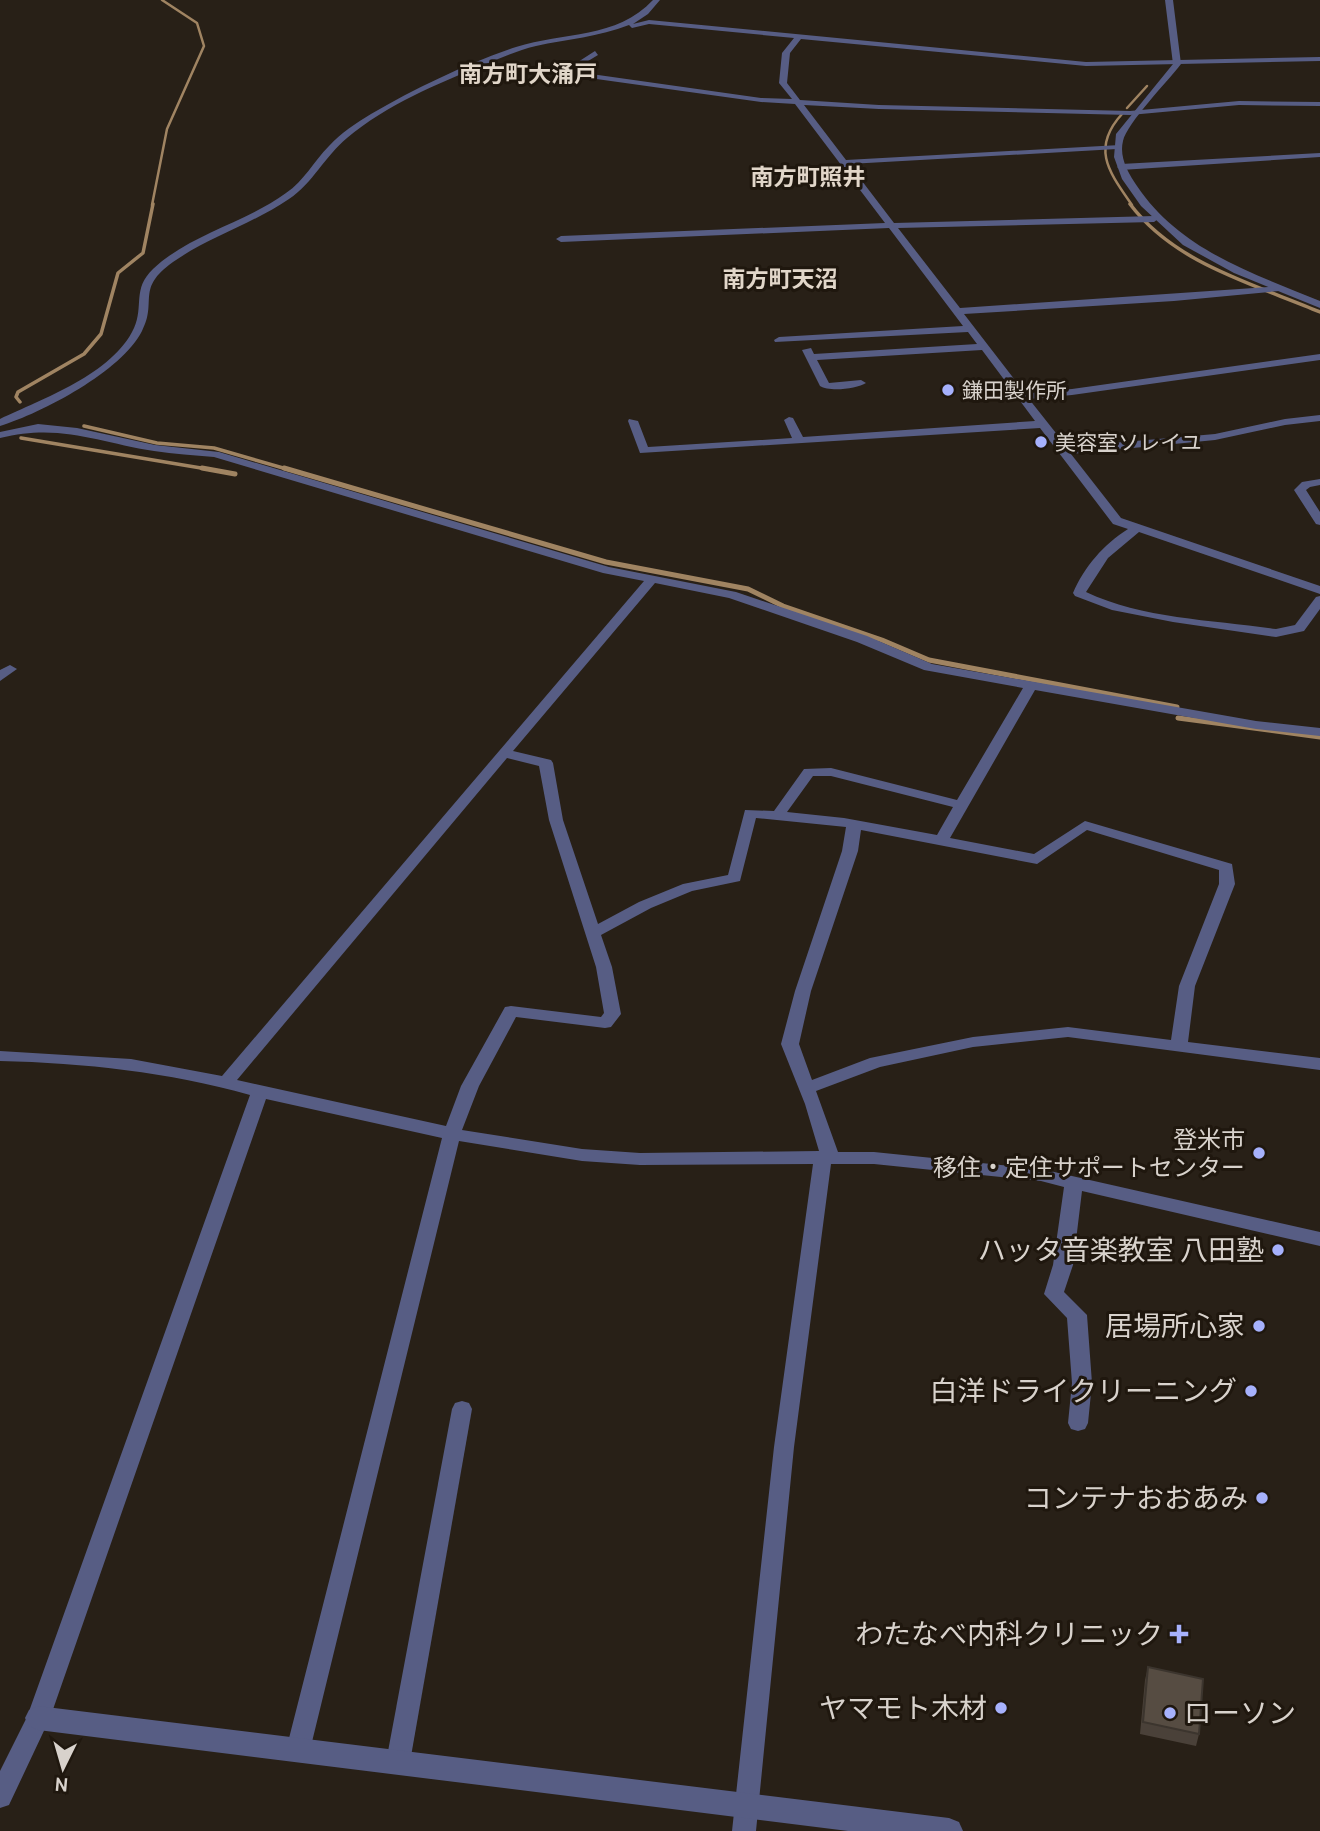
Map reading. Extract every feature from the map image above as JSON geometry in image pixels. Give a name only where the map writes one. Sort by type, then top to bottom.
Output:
[{"type":"street","points":[[846,162],[1108,148],[1177,64],[1169,0]]},
{"type":"street","points":[[0,423],[85,381],[104,367],[138,330],[142,288],[158,269],[177,255],[251,219],[291,194],[332,148],[364,122],[504,54],[630,22],[657,1],[660,5],[649,22]]},
{"type":"street","points":[[578,35],[649,22],[800,34],[1023,60],[1105,65],[1320,59]]},
{"type":"street","points":[[800,34],[786,52],[781,79],[1117,521],[1320,590]]},
{"type":"street","points":[[595,53],[571,69],[575,74],[800,103],[1130,113],[1138,110],[1239,103],[1320,104]]},
{"type":"street","points":[[1108,148],[1141,203],[1145,219]]},
{"type":"street","points":[[1121,167],[1320,155]]},
{"type":"street","points":[[561,239],[813,225],[895,227],[1145,219],[1269,290],[1320,305]]},
{"type":"street","points":[[958,311],[1269,290]]},
{"type":"street","points":[[779,340],[971,329]]},
{"type":"street","points":[[801,338],[825,386],[861,383]]},
{"type":"street","points":[[811,357],[984,347]]},
{"type":"street","points":[[1021,396],[1072,392],[1320,357]]},
{"type":"street","points":[[1064,451],[1215,437],[1285,422],[1320,418]]},
{"type":"street","points":[[789,420],[799,440]]},
{"type":"street","points":[[633,421],[644,451],[1044,424]]},
{"type":"street","points":[[0,435],[22,427],[41,426],[153,448],[215,454],[607,570],[760,604],[862,639],[929,667],[1256,725],[1320,732]]},
{"type":"street","points":[[1320,482],[1306,484],[1300,490],[1320,521]]},
{"type":"street","points":[[1138,528],[1124,536],[1083,583],[1079,593],[1087,599],[1123,608],[1276,633],[1299,628],[1320,600]]},
{"type":"street","points":[[226,1082],[653,579]]},
{"type":"street","points":[[942,839],[1031,685]]},
{"type":"street","points":[[298,1750],[452,1133],[470,1086],[511,1011],[605,1023],[613,1014],[604,967],[556,820],[546,763],[504,752]]},
{"type":"street","points":[[778,814],[808,772],[831,772],[961,804]]},
{"type":"street","points":[[593,933],[645,905],[688,887],[736,878],[750,813],[855,824],[1037,859],[1086,825],[1227,867],[1227,884],[1187,986],[1179,1044]]},
{"type":"street","points":[[746,1818],[784,1447],[827,1156],[816,1104],[806,1088],[790,1044],[803,991],[850,851],[855,824]]},
{"type":"street","points":[[806,1088],[876,1062],[973,1042],[1068,1032],[1320,1064]]},
{"type":"street","points":[[0,1056],[130,1064],[226,1082],[260,1092],[520,1147],[640,1159],[827,1156],[1041,1175],[1320,1239]]},
{"type":"street","points":[[0,1797],[38,1718],[260,1092]]},
{"type":"street","points":[[1073,1182],[1063,1265],[1054,1294],[1077,1315],[1082,1383],[1078,1423]]},
{"type":"street","points":[[398,1762],[462,1409]]},
{"type":"street","points":[[38,1718],[398,1762],[746,1818],[949,1831]]},
{"type":"building","name":"ローソン","points":[[1148,1667],[1203,1679],[1199,1734],[1143,1722]]},
{"type":"waterway","points":[[152,205],[167,129],[204,46],[197,23],[162,0]]},
{"type":"waterway","points":[[1127,108],[1147,86]]},
{"type":"waterway","points":[[1122,114],[1112,127],[1105,150],[1111,171],[1132,205]]},
{"type":"waterway","points":[[20,402],[16,397],[18,392],[84,354],[101,334],[118,273],[143,253],[153,204]]},
{"type":"waterway","points":[[1130,204],[1148,225],[1192,257],[1320,312]]},
{"type":"waterway","points":[[84,426],[157,443],[214,448],[290,470]]},
{"type":"waterway","points":[[21,438],[213,470]]},
{"type":"waterway","points":[[202,468],[213,470]]},
{"type":"waterway","points":[[284,468],[606,562],[748,589],[783,606],[882,640],[929,660],[1177,707]]},
{"type":"waterway","points":[[213,470],[235,474]]},
{"type":"waterway","points":[[1178,718],[1320,737]]},
{"type":"place","name":"鎌田製作所","points":[[948,390]]},
{"type":"place","name":"美容室ソレイユ","points":[[1041,442]]},
{"type":"place","name":"登米市 移住・定住サポートセンター","points":[[1259,1153]]},
{"type":"place","name":"ハッタ音楽教室 八田塾","points":[[1278,1250]]},
{"type":"place","name":"居場所心家","points":[[1259,1326]]},
{"type":"place","name":"白洋ドライクリーニング","points":[[1251,1391]]},
{"type":"place","name":"コンテナおおあみ","points":[[1262,1498]]},
{"type":"place","name":"わたなべ内科クリニック","points":[[1179,1634]]},
{"type":"place","name":"ヤマモト木材","points":[[1001,1708]]},
{"type":"place","name":"ローソン","points":[[1170,1713]]},
{"type":"district","name":"南方町大涌戸","points":[[528,74]]},
{"type":"district","name":"南方町照井","points":[[808,177]]},
{"type":"district","name":"南方町天沼","points":[[780,279]]}]
